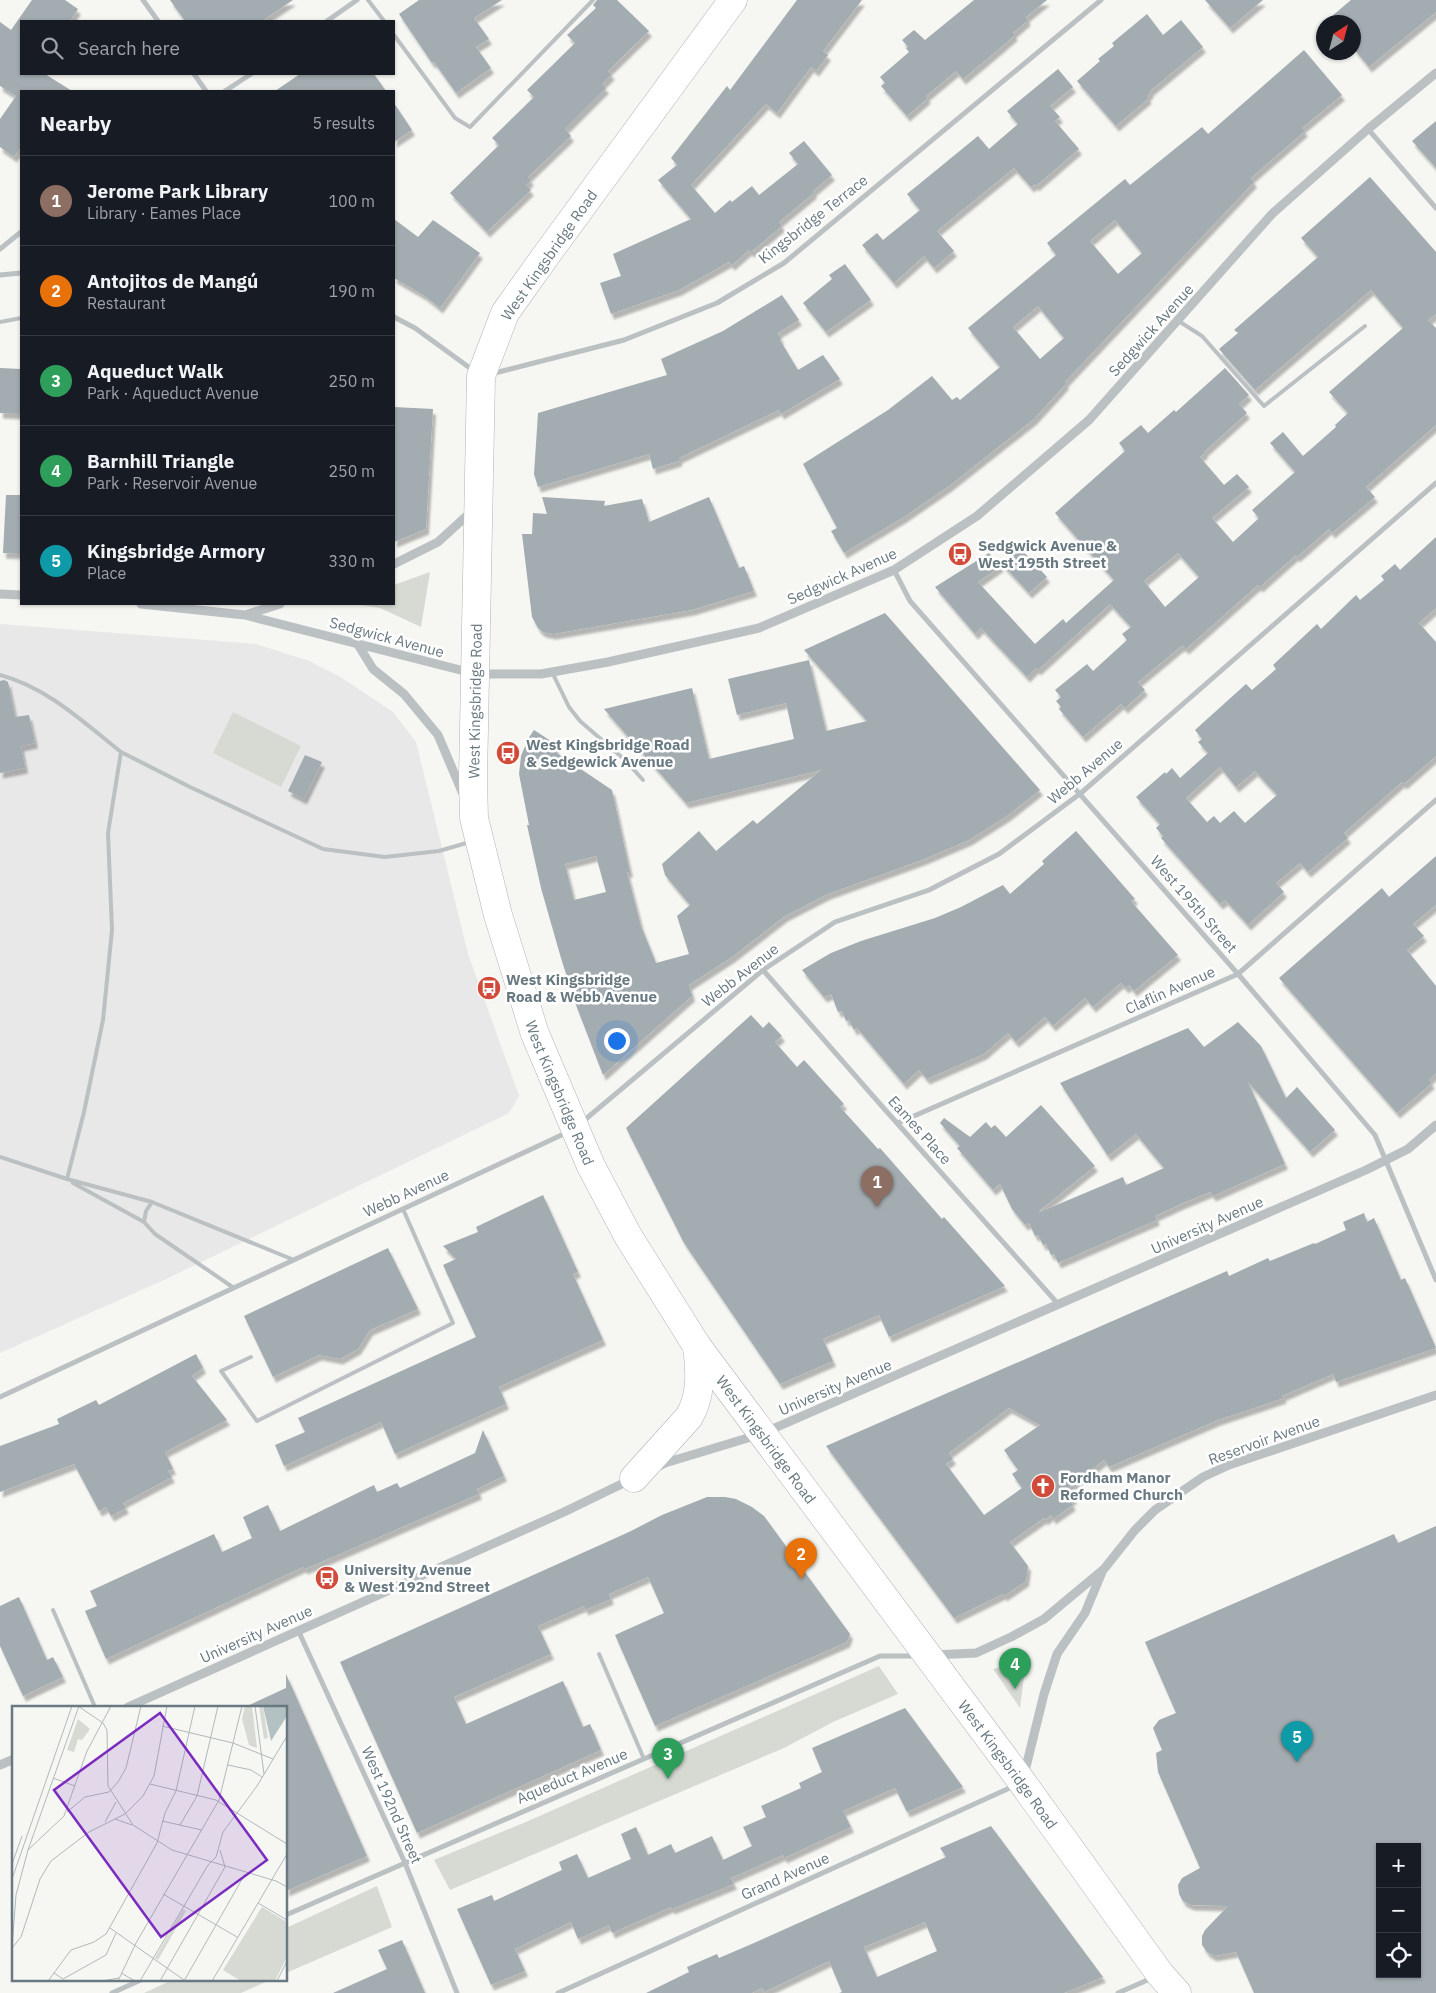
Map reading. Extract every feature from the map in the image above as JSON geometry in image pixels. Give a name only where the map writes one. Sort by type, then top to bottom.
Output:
[{"type":"main road","name":"West Kingsbridge Road","points":[[733,0],[558,238],[506,313],[481,376],[476,674],[477,829],[498,915],[535,1034],[591,1166],[628,1236],[697,1346],[1022,1782],[1169,1984]]},
{"type":"main road","points":[[634,1478],[689,1417],[694,1408],[700,1378],[697,1346]]},
{"type":"street","points":[[143,0],[157,20]]},
{"type":"street","points":[[327,20],[357,0]]},
{"type":"street","name":"Kingsbridge Terrace","points":[[481,376],[624,340],[717,302],[784,263],[1100,0]]},
{"type":"street","name":"Sedgwick Avenue","points":[[150,605],[245,615],[476,674],[541,674],[608,662],[759,628],[894,570],[977,516],[1089,420],[1272,214],[1368,129],[1436,73]]},
{"type":"street","points":[[195,75],[205,90]]},
{"type":"street","points":[[227,90],[250,75]]},
{"type":"street","points":[[1368,129],[1436,208]]},
{"type":"street","points":[[0,249],[20,233]]},
{"type":"street","points":[[0,275],[20,273]]},
{"type":"street","points":[[395,317],[415,328],[481,376]]},
{"type":"street","name":"Webb Avenue","points":[[0,1397],[575,1128],[763,970],[835,922],[929,890],[999,854],[1081,793],[1436,482]]},
{"type":"street","points":[[395,564],[438,542],[480,505]]},
{"type":"street","name":"West 195th Street","points":[[894,570],[910,601],[1081,793],[1375,1135],[1436,1280]]},
{"type":"street","points":[[0,594],[20,595]]},
{"type":"street","points":[[245,615],[277,605]]},
{"type":"street","points":[[357,643],[374,669],[404,694],[438,735],[477,829]]},
{"type":"street","name":"Claflin Avenue","points":[[898,1124],[1238,974],[1436,800]]},
{"type":"street","name":"Eames Place","points":[[763,970],[1059,1305]]},
{"type":"street","name":"University Avenue","points":[[130,1706],[564,1512],[665,1463],[761,1434],[1059,1305],[1386,1160],[1408,1149],[1436,1125]]},
{"type":"street","name":"Reservoir Avenue","points":[[928,1656],[976,1653],[1044,1619],[1104,1569],[1135,1530],[1155,1510],[1203,1476],[1230,1465],[1436,1395]]},
{"type":"street","name":"Reservoir Avenue","points":[[1022,1782],[1044,1694],[1057,1654],[1085,1613],[1104,1569]]},
{"type":"street","name":"West 192nd Street","points":[[298,1630],[405,1863],[457,1993]]},
{"type":"street","name":"Aqueduct Avenue","points":[[288,1914],[880,1656],[928,1656]]},
{"type":"street","points":[[0,1765],[12,1760]]},
{"type":"street","name":"Grand Avenue","points":[[558,1993],[1022,1782]]},
{"type":"street","points":[[112,1993],[141,1980]]},
{"type":"street","points":[[1118,1993],[1169,1984]]},
{"type":"lane","points":[[368,0],[383,20]]},
{"type":"lane","points":[[395,36],[455,118],[470,127],[593,0]]},
{"type":"lane","points":[[0,322],[20,318]]},
{"type":"lane","points":[[1177,320],[1202,336],[1264,406],[1365,326]]},
{"type":"lane","points":[[552,672],[569,707],[580,721],[625,760],[643,780]]},
{"type":"lane","points":[[0,675],[18,680],[42,692],[121,752],[190,787],[323,849],[385,857],[439,851],[477,829]]},
{"type":"lane","points":[[67,1179],[84,1112],[103,1020],[112,930],[108,833],[121,752]]},
{"type":"lane","points":[[0,1157],[67,1179],[152,1202],[294,1260]]},
{"type":"lane","points":[[67,1179],[144,1222],[155,1234],[234,1288]]},
{"type":"lane","points":[[144,1222],[146,1211],[152,1202]]},
{"type":"lane","points":[[251,1357],[221,1371],[257,1421],[453,1323],[403,1209]]},
{"type":"lane","points":[[52,1610],[95,1706]]},
{"type":"lane","points":[[599,1654],[644,1759]]},
{"type":"shaded area","points":[[430,572],[421,627],[380,608],[362,605],[395,605],[395,585]]},
{"type":"shaded area","points":[[0,624],[256,644],[309,661],[339,676],[393,712],[416,742],[468,954],[519,1096],[509,1113],[164,1280],[0,1353]]},
{"type":"shaded area","points":[[233,712],[301,746],[281,787],[213,753]]},
{"type":"shaded area","points":[[1026,1661],[1020,1708],[993,1669]]},
{"type":"shaded area","points":[[879,1666],[898,1694],[833,1722],[784,1748],[450,1890],[434,1860],[526,1822]]},
{"type":"shaded area","points":[[377,1886],[392,1927],[288,1972],[288,1927]]},
{"type":"shaded area","points":[[172,1980],[270,1980],[241,1993],[144,1993]]},
{"type":"building","points":[[32,0],[65,0],[78,9],[71,20],[20,20],[20,75],[47,75],[70,90],[20,90],[20,148],[14,157],[0,147],[0,119],[16,96],[0,86],[0,22],[11,30]]},
{"type":"building","points":[[170,0],[293,0],[263,20],[184,20]]},
{"type":"building","points":[[419,0],[502,0],[474,18],[489,39],[476,47],[491,68],[456,93],[434,62],[432,63],[399,14]]},
{"type":"building","points":[[597,0],[617,0],[649,31],[608,71],[612,74],[602,84],[606,88],[565,129],[571,136],[528,177],[531,180],[526,185],[531,190],[487,232],[450,193],[499,145],[492,138],[534,97],[527,90],[575,43],[567,35],[596,8],[593,5]]},
{"type":"building","points":[[797,0],[862,0],[823,51],[828,55],[816,71],[811,67],[777,113],[766,104],[691,185],[715,213],[730,200],[732,202],[752,186],[759,195],[798,164],[789,153],[804,141],[832,175],[813,191],[814,193],[779,222],[782,226],[732,265],[729,262],[679,290],[611,314],[600,283],[621,276],[613,254],[691,219],[658,180],[677,165],[671,158],[727,86],[730,90]]},
{"type":"building","points":[[974,0],[1047,0],[1026,17],[1028,20],[1013,33],[1015,35],[963,79],[956,71],[926,96],[928,98],[907,116],[881,86],[885,83],[880,77],[909,52],[906,48],[908,47],[902,40],[914,30],[925,40]]},
{"type":"building","points":[[1205,0],[1263,0],[1230,28]]},
{"type":"building","points":[[1351,0],[1436,0],[1436,12],[1369,67],[1361,57],[1361,15],[1333,15]]},
{"type":"building","points":[[1147,14],[1163,35],[1181,20],[1203,47],[1150,91],[1147,96],[1149,98],[1116,126],[1077,81],[1100,61],[1098,59],[1114,46],[1112,43]]},
{"type":"building","points":[[1304,50],[1342,95],[1302,128],[1305,131],[1251,178],[1254,182],[1065,382],[1066,384],[1034,419],[949,486],[904,517],[844,553],[831,531],[837,528],[803,464],[888,410],[932,376],[952,400],[957,397],[960,400],[1000,367],[968,328],[1056,255],[1047,243],[1125,179],[1130,185],[1202,127],[1208,134]],"holes":[[[1115,220],[1142,253],[1118,274],[1090,241]],[[1038,306],[1064,338],[1040,359],[1013,327]]]},
{"type":"building","points":[[1058,69],[1073,87],[1050,106],[1060,117],[1055,121],[1079,149],[1036,186],[1035,184],[1031,187],[1014,168],[937,231],[954,251],[934,268],[924,256],[894,283],[862,245],[877,233],[883,240],[920,210],[907,194],[978,136],[989,149],[1018,124],[1007,111]]},
{"type":"building","points":[[299,75],[375,75],[385,90],[276,90]]},
{"type":"building","points":[[395,104],[412,130],[395,141]]},
{"type":"building","points":[[1436,121],[1436,168],[1412,141]]},
{"type":"building","points":[[1370,177],[1436,252],[1436,314],[1428,320],[1436,328],[1436,425],[1366,487],[1375,497],[1332,533],[1329,529],[1260,587],[1258,585],[1186,649],[1183,646],[1180,647],[1138,682],[1145,690],[1125,708],[1121,704],[1083,737],[1059,709],[1061,707],[1056,701],[1061,697],[1055,690],[1087,664],[1093,671],[1127,640],[1122,634],[1131,627],[1110,604],[1038,670],[1036,668],[1027,677],[981,628],[975,634],[935,587],[989,553],[1001,566],[978,582],[1035,644],[1063,619],[1066,623],[1114,580],[1055,513],[1125,451],[1119,443],[1141,425],[1148,433],[1174,410],[1176,412],[1225,368],[1249,395],[1239,404],[1247,413],[1200,457],[1224,485],[1237,474],[1249,487],[1212,518],[1233,542],[1259,518],[1252,510],[1295,472],[1270,443],[1283,432],[1303,456],[1336,427],[1335,425],[1348,413],[1329,392],[1403,328],[1371,290],[1255,390],[1219,349],[1238,333],[1234,330],[1318,257],[1301,238]],"holes":[[[1178,553],[1199,577],[1165,607],[1144,581]]]},
{"type":"building","points":[[395,220],[418,237],[433,220],[480,253],[440,308],[425,296],[395,279]]},
{"type":"building","points":[[845,264],[871,300],[826,332],[803,303],[832,279],[829,275]]},
{"type":"building","points":[[782,295],[799,320],[778,333],[780,340],[798,370],[823,355],[840,379],[781,414],[779,410],[679,458],[679,461],[653,469],[649,454],[538,487],[534,474],[538,413],[667,375],[661,359],[723,331]]},
{"type":"building","points":[[0,368],[20,369],[20,414],[0,413]]},
{"type":"building","points":[[395,407],[433,409],[426,529],[395,542]]},
{"type":"building","points":[[6,495],[20,495],[20,554],[3,553]]},
{"type":"building","points":[[542,497],[605,501],[604,506],[642,499],[649,522],[709,497],[739,568],[744,566],[754,591],[692,610],[553,634],[543,632],[538,628],[532,617],[522,534],[532,534],[533,513],[547,514]]},
{"type":"building","points":[[1436,537],[1436,608],[1419,623],[1436,642],[1436,756],[1404,784],[1402,782],[1344,833],[1348,838],[1308,872],[1300,863],[1276,883],[1284,892],[1248,925],[1225,900],[1220,904],[1161,838],[1163,836],[1156,828],[1160,824],[1136,797],[1172,768],[1180,778],[1208,753],[1198,742],[1202,739],[1195,730],[1246,684],[1252,690],[1276,669],[1273,665],[1317,624],[1321,629],[1356,595],[1360,600],[1384,580],[1381,576],[1395,564],[1400,570]],"holes":[[[1220,767],[1236,787],[1255,771],[1277,795],[1245,823],[1234,811],[1220,823],[1214,816],[1207,822],[1186,798]]]},
{"type":"building","points":[[1020,548],[1047,577],[1029,593],[1002,564]]},
{"type":"building","points":[[885,613],[1040,790],[1007,816],[969,840],[922,860],[828,894],[785,916],[732,957],[689,985],[692,996],[603,1075],[576,1005],[541,888],[527,825],[529,825],[519,774],[521,756],[528,739],[534,730],[557,745],[554,751],[612,790],[630,872],[627,872],[641,926],[656,963],[689,954],[677,916],[690,905],[665,875],[662,864],[699,831],[716,851],[753,820],[757,824],[821,770],[686,803],[604,709],[692,688],[709,759],[794,739],[786,703],[737,715],[728,679],[809,660],[826,731],[867,721],[804,650]],"holes":[[[596,856],[606,892],[574,900],[565,864]]]},
{"type":"building","points":[[0,681],[8,682],[15,717],[29,715],[35,743],[21,746],[25,768],[0,773]]},
{"type":"building","points":[[305,755],[322,762],[304,799],[288,791]]},
{"type":"building","points":[[1076,831],[1135,899],[1131,901],[1178,955],[1134,991],[1129,985],[1126,988],[1121,983],[1093,1007],[1085,998],[1053,1026],[1045,1017],[1016,1042],[1008,1033],[984,1054],[927,1079],[919,1070],[904,1084],[857,1028],[854,1030],[849,1020],[846,1021],[842,1011],[838,1012],[831,994],[824,997],[802,970],[831,953],[861,941],[935,918],[1003,885],[1010,894],[1044,864],[1042,861]]},
{"type":"building","points":[[1436,856],[1436,905],[1413,924],[1424,936],[1407,950],[1436,986],[1436,1073],[1429,1080],[1432,1083],[1397,1113],[1279,978],[1382,888],[1389,897]]},
{"type":"building","points":[[751,1015],[763,1028],[769,1022],[782,1036],[775,1042],[797,1067],[804,1060],[844,1104],[840,1107],[878,1149],[880,1148],[942,1219],[944,1217],[1005,1286],[889,1337],[879,1315],[823,1339],[833,1361],[780,1384],[684,1243],[626,1128]]},
{"type":"building","points":[[1238,1022],[1261,1046],[1286,1098],[1297,1087],[1335,1130],[1310,1152],[1248,1082],[1285,1164],[1213,1196],[1210,1192],[1181,1204],[1155,1216],[1157,1220],[1058,1263],[1054,1254],[1051,1255],[1046,1244],[1043,1245],[1038,1235],[1035,1236],[1029,1223],[1025,1225],[1012,1209],[1000,1184],[993,1190],[957,1148],[960,1146],[940,1123],[944,1118],[970,1137],[986,1122],[991,1128],[995,1125],[1006,1137],[1041,1105],[1095,1166],[1040,1212],[1123,1177],[1126,1185],[1164,1168],[1136,1134],[1108,1156],[1060,1083],[1188,1028],[1204,1047]]},
{"type":"building","points":[[543,1195],[578,1272],[573,1274],[603,1340],[499,1387],[506,1404],[395,1454],[381,1422],[284,1466],[275,1445],[305,1432],[298,1418],[476,1337],[443,1265],[456,1259],[443,1246],[478,1232],[476,1227]]},
{"type":"building","points":[[1364,1213],[1367,1222],[1374,1218],[1401,1280],[1405,1278],[1436,1348],[1336,1382],[1333,1374],[1282,1396],[1284,1398],[1218,1420],[1109,1467],[1104,1460],[1068,1488],[1074,1498],[1070,1501],[1073,1505],[1053,1519],[1051,1515],[1045,1520],[1044,1518],[1010,1542],[1028,1566],[1026,1581],[1004,1596],[1003,1594],[954,1618],[826,1446],[1227,1271],[1229,1276],[1268,1258],[1270,1261],[1315,1244],[1346,1230],[1343,1222]],"holes":[[[1009,1408],[1040,1425],[1004,1450],[1018,1470],[1012,1474],[1022,1488],[984,1515],[946,1464],[953,1459],[949,1453]]]},
{"type":"building","points":[[388,1248],[418,1309],[370,1330],[358,1349],[340,1359],[319,1355],[273,1377],[244,1316]]},
{"type":"building","points":[[196,1354],[203,1368],[192,1376],[227,1420],[165,1452],[173,1469],[168,1471],[172,1477],[123,1503],[126,1508],[111,1516],[106,1507],[99,1511],[74,1464],[0,1492],[0,1446],[59,1424],[57,1419],[96,1400],[99,1405]]},
{"type":"building","points":[[483,1430],[504,1476],[477,1489],[479,1494],[305,1569],[303,1567],[106,1659],[85,1611],[97,1606],[90,1591],[214,1534],[222,1552],[252,1538],[243,1517],[268,1505],[280,1531],[374,1485],[377,1492],[397,1483],[400,1488],[475,1453]]},
{"type":"building","points":[[707,1497],[736,1499],[764,1516],[850,1634],[847,1642],[655,1726],[615,1635],[664,1613],[648,1577],[609,1594],[611,1599],[585,1610],[584,1606],[538,1626],[551,1654],[454,1697],[466,1724],[563,1681],[583,1727],[590,1724],[601,1750],[417,1833],[340,1662],[629,1532],[662,1515]]},
{"type":"building","points":[[1436,1526],[1436,1993],[1254,1993],[1236,1952],[1214,1956],[1207,1952],[1202,1945],[1202,1936],[1205,1930],[1228,1906],[1191,1905],[1183,1901],[1179,1894],[1178,1885],[1182,1878],[1200,1868],[1158,1772],[1156,1753],[1162,1750],[1153,1728],[1159,1720],[1176,1713],[1145,1642],[1394,1534],[1398,1543]]},
{"type":"building","points":[[19,1597],[47,1660],[53,1657],[63,1677],[23,1696],[0,1646],[0,1606]]},
{"type":"building","points":[[286,1674],[367,1856],[288,1890],[288,1706],[247,1706],[286,1688]]},
{"type":"building","points":[[905,1708],[963,1787],[907,1812],[895,1788],[843,1811],[851,1827],[784,1858],[783,1855],[731,1878],[734,1884],[672,1909],[671,1907],[612,1933],[609,1925],[578,1939],[571,1922],[515,1949],[525,1971],[491,1985],[457,1909],[492,1895],[494,1901],[562,1870],[559,1862],[577,1854],[588,1878],[631,1859],[621,1834],[636,1827],[648,1855],[671,1844],[675,1853],[712,1836],[723,1860],[752,1846],[743,1827],[766,1817],[761,1806],[801,1788],[799,1783],[822,1772],[812,1748]]},
{"type":"building","points":[[991,1826],[1103,1977],[1064,1993],[839,1993],[842,1992],[829,1961],[764,1992],[762,1988],[752,1993],[646,1993],[689,1972],[687,1967],[717,1954],[719,1958],[946,1857],[940,1848]],"holes":[[[925,1922],[937,1951],[877,1977],[864,1947]]]},
{"type":"building","points":[[402,1940],[425,1993],[333,1993],[387,1969],[378,1950]]},
{"type":"place","name":"Sedgwick Avenue & West 195th Street","points":[[960,554]]},
{"type":"place","name":"West Kingsbridge Road & Sedgewick Avenue","points":[[508,753]]},
{"type":"place","name":"West Kingsbridge Road & Webb Avenue","points":[[489,988]]},
{"type":"place","name":"Jerome Park Library","points":[[877,1207]]},
{"type":"place","name":"Fordham Manor Reformed Church","points":[[1043,1486]]},
{"type":"place","name":"University Avenue & West 192nd Street","points":[[327,1578]]},
{"type":"place","name":"Antojitos de Mangú","points":[[801,1579]]},
{"type":"place","name":"Barnhill Triangle","points":[[1015,1689]]},
{"type":"place","name":"Kingsbridge Armory","points":[[1297,1762]]},
{"type":"place","name":"Aqueduct Walk","points":[[668,1779]]}]
